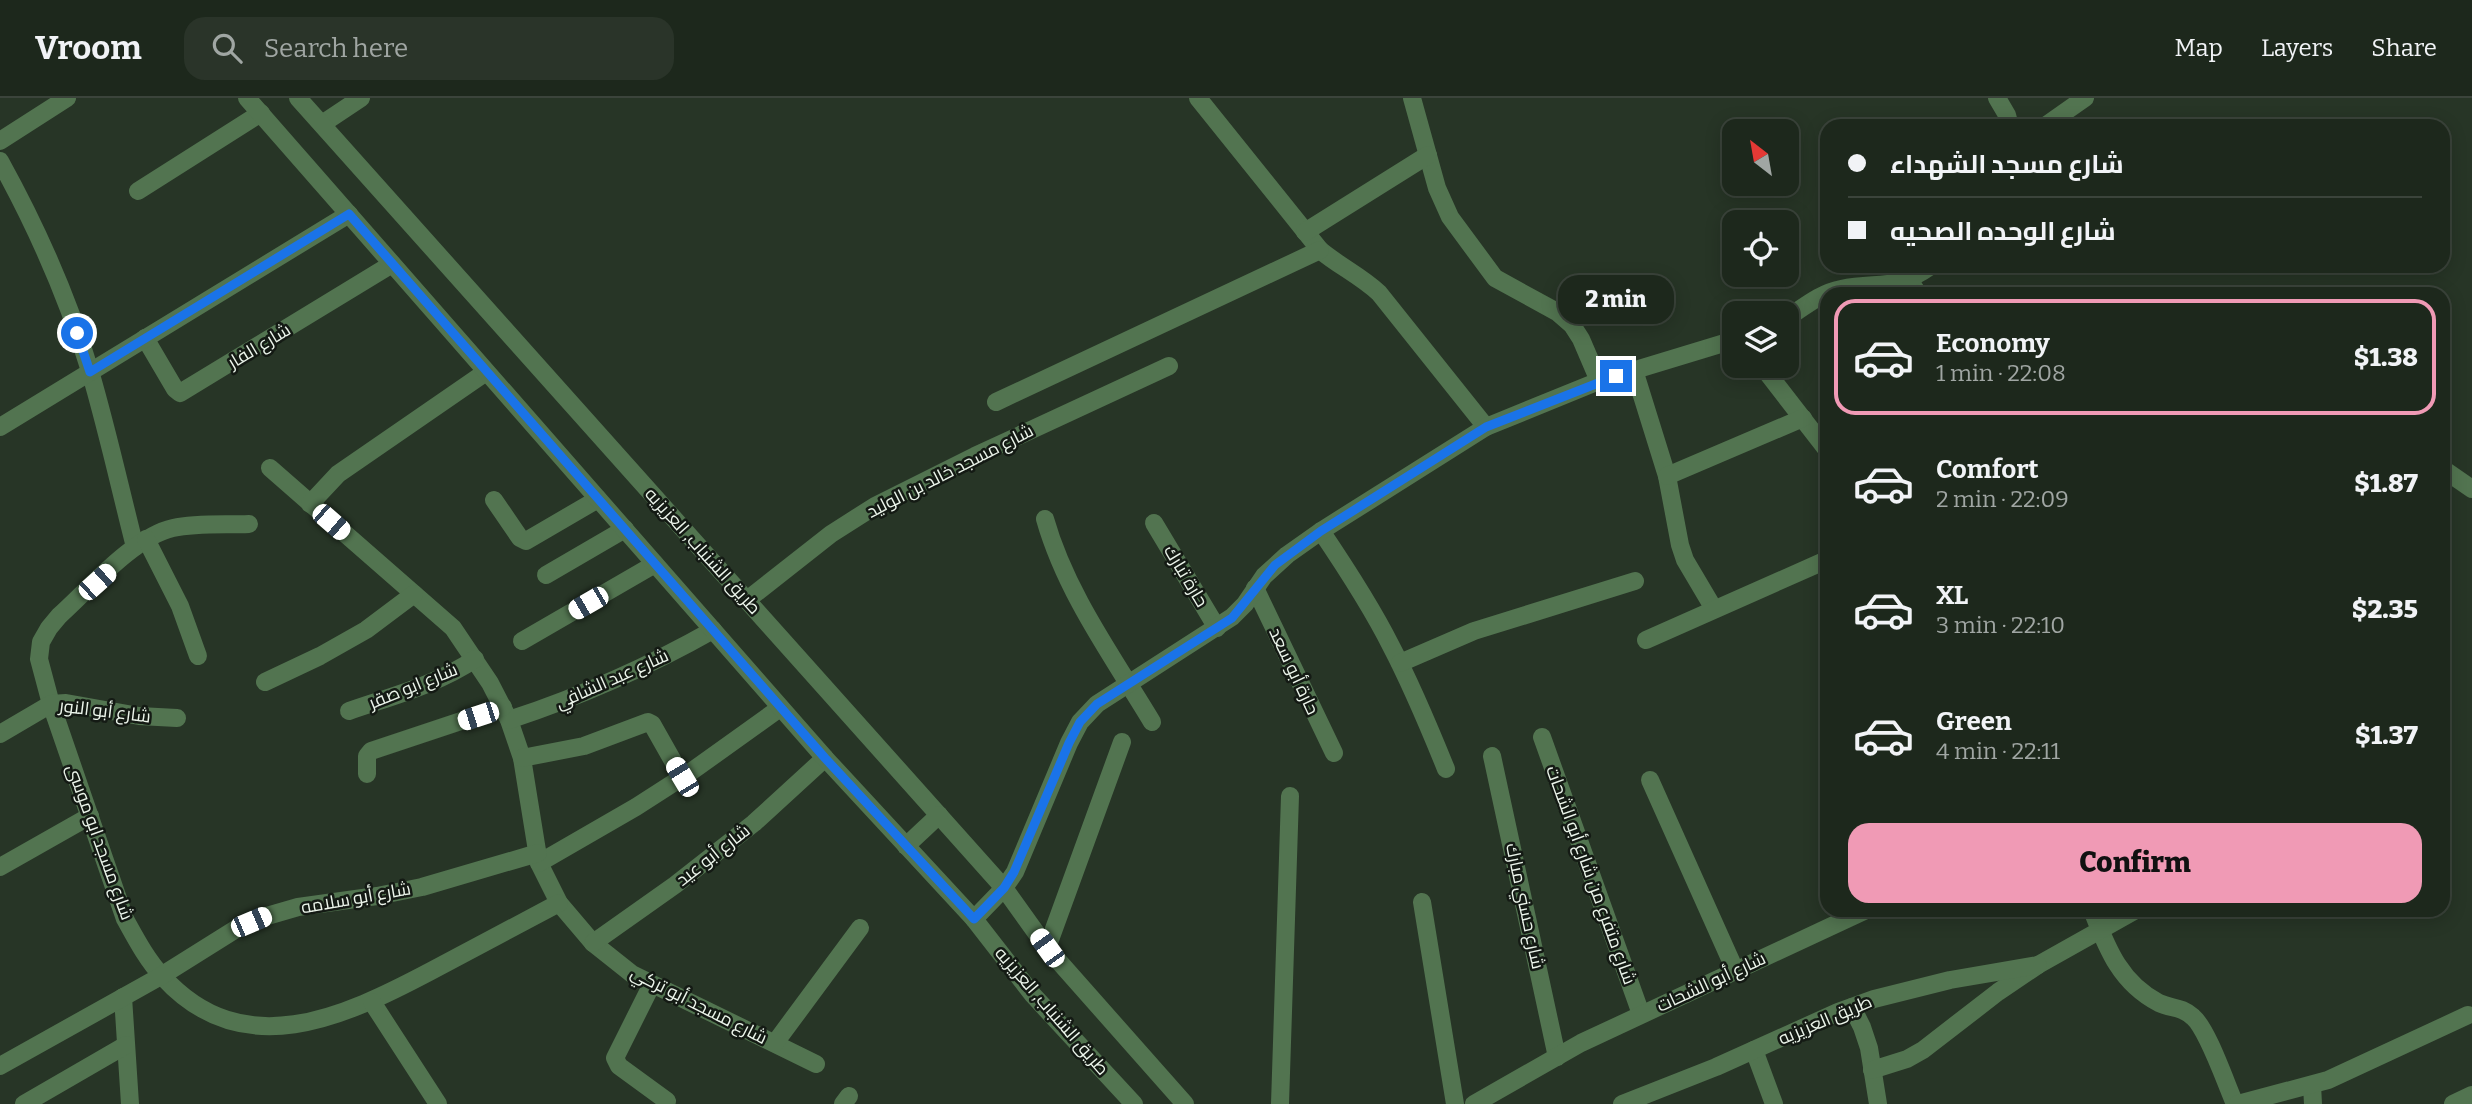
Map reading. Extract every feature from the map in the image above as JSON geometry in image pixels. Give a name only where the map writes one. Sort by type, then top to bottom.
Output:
[{"type":"street","points":[[0,141],[66,98]]},
{"type":"street","name":"طريق الشنباب, العزيزيه","points":[[247,98],[780,708],[974,919],[1033,995],[1131,1102]]},
{"type":"street","points":[[322,124],[361,98]]},
{"type":"street","points":[[1412,98],[1437,188],[1450,217],[1495,278],[1557,312],[1572,325],[1599,381]]},
{"type":"street","points":[[1997,98],[2008,119]]},
{"type":"street","points":[[2055,119],[2085,98]]},
{"type":"street","name":"طريق الشنباب, العزيزيه","points":[[303,100],[1004,888],[1047,948],[1185,1104]]},
{"type":"street","points":[[1207,101],[1320,250],[1367,281],[1379,293],[1486,427]]},
{"type":"street","points":[[138,191],[261,113]]},
{"type":"street","points":[[1305,232],[1428,155]]},
{"type":"street","points":[[0,161],[48,256],[71,313],[141,543],[180,606],[198,656]]},
{"type":"street","points":[[0,427],[349,214]]},
{"type":"street","points":[[996,402],[1320,250]]},
{"type":"street","name":"شارع الفار","points":[[145,338],[180,393],[392,264]]},
{"type":"street","points":[[1866,287],[1914,287],[1925,273]]},
{"type":"street","points":[[1799,310],[1820,296]]},
{"type":"street","points":[[974,919],[1004,888],[1014,872],[1080,722],[1097,704],[1232,618],[1275,565],[1321,531],[1486,427],[1599,381],[1722,344]]},
{"type":"street","name":"شارع مسجد خالد بن الوليد","points":[[747,600],[831,534],[875,506],[975,456],[1169,366]]},
{"type":"street","points":[[1634,370],[1667,476],[1685,560],[1714,609]]},
{"type":"street","points":[[310,504],[338,474],[486,372]]},
{"type":"street","points":[[1771,378],[1820,441]]},
{"type":"street","points":[[1667,476],[1803,418]]},
{"type":"street","name":"شارع مسجد أبو تركي","points":[[270,468],[453,628],[475,659],[506,714],[522,758],[538,858],[559,903],[593,943],[632,974],[817,1063]]},
{"type":"street","points":[[2450,474],[2472,489]]},
{"type":"street","points":[[494,500],[520,538],[526,541],[598,499]]},
{"type":"street","points":[[1045,519],[1064,574],[1152,722]]},
{"type":"street","name":"حارة تبارك","points":[[1154,523],[1217,628]]},
{"type":"street","name":"شارع مسجد ابو موسى","points":[[249,524],[185,526],[159,532],[141,543],[49,628],[41,642],[39,659],[51,704],[125,919],[161,976],[198,1008],[221,1018],[244,1025],[294,1026],[372,1002],[559,903]]},
{"type":"street","points":[[546,575],[625,529]]},
{"type":"street","points":[[1321,531],[1356,584],[1400,663],[1446,769]]},
{"type":"street","points":[[1646,640],[1820,563]]},
{"type":"street","points":[[522,641],[655,564]]},
{"type":"street","points":[[1400,663],[1487,626],[1635,581]]},
{"type":"street","name":"حارة أبو سعد","points":[[1255,588],[1334,753]]},
{"type":"street","points":[[265,682],[366,630],[414,594]]},
{"type":"street","name":"شارع عبد الشافي","points":[[367,774],[367,756],[371,751],[506,714],[564,702],[618,680],[713,630]]},
{"type":"street","name":"شارع ابو صقر","points":[[349,711],[433,682],[475,659]]},
{"type":"street","name":"شارع أبو النور","points":[[0,734],[51,704],[66,703],[139,716],[177,718]]},
{"type":"street","name":"شارع أبو سلامه","points":[[0,1066],[161,976],[236,929],[267,916],[298,907],[377,897],[538,858],[682,777],[780,708]]},
{"type":"street","points":[[522,758],[584,746],[648,722],[652,724],[682,777]]},
{"type":"street","name":"شارع متفرع من شارع أبو الشحات","points":[[1542,737],[1641,1014]]},
{"type":"street","points":[[1047,948],[1122,742]]},
{"type":"street","name":"شارع حسني مبارك","points":[[1492,756],[1557,1057]]},
{"type":"street","name":"شارع أبو عيد","points":[[593,943],[675,885],[744,831],[825,758]]},
{"type":"street","points":[[1650,780],[1735,971]]},
{"type":"street","points":[[1280,1104],[1290,796]]},
{"type":"street","points":[[906,846],[939,815]]},
{"type":"street","points":[[0,867],[90,816]]},
{"type":"street","points":[[1422,902],[1455,1104]]},
{"type":"street","name":"شارع أبو الشحات","points":[[1474,1104],[1641,1014],[1851,917]]},
{"type":"street","points":[[2095,917],[2113,960],[2134,986],[2161,1004],[2180,1007],[2195,1018],[2236,1104],[2312,1085],[2351,1070],[2468,1015]]},
{"type":"street","points":[[1872,1070],[1907,1059],[1923,1050],[1969,1013],[2038,965],[2123,917]]},
{"type":"street","points":[[775,1043],[860,928]]},
{"type":"street","name":"طريق العزيزيه","points":[[1634,1101],[1716,1068],[1852,1007],[1912,988],[2038,965]]},
{"type":"street","points":[[652,984],[615,1058],[619,1066],[667,1101]]},
{"type":"street","points":[[122,996],[130,1104]]},
{"type":"street","points":[[372,1002],[438,1104]]},
{"type":"street","points":[[1852,1007],[1869,1048],[1878,1104]]},
{"type":"street","points":[[24,1104],[126,1045]]},
{"type":"street","points":[[1754,1050],[1774,1104]]},
{"type":"street","points":[[2312,1085],[2313,1104]]},
{"type":"street","points":[[2453,1104],[2472,1095]]},
{"type":"route","points":[[77,333],[90,372],[349,214],[825,758],[974,919],[1010,880],[1069,743],[1080,722],[1097,704],[1232,618],[1275,565],[1321,531],[1486,427],[1616,376]]}]
